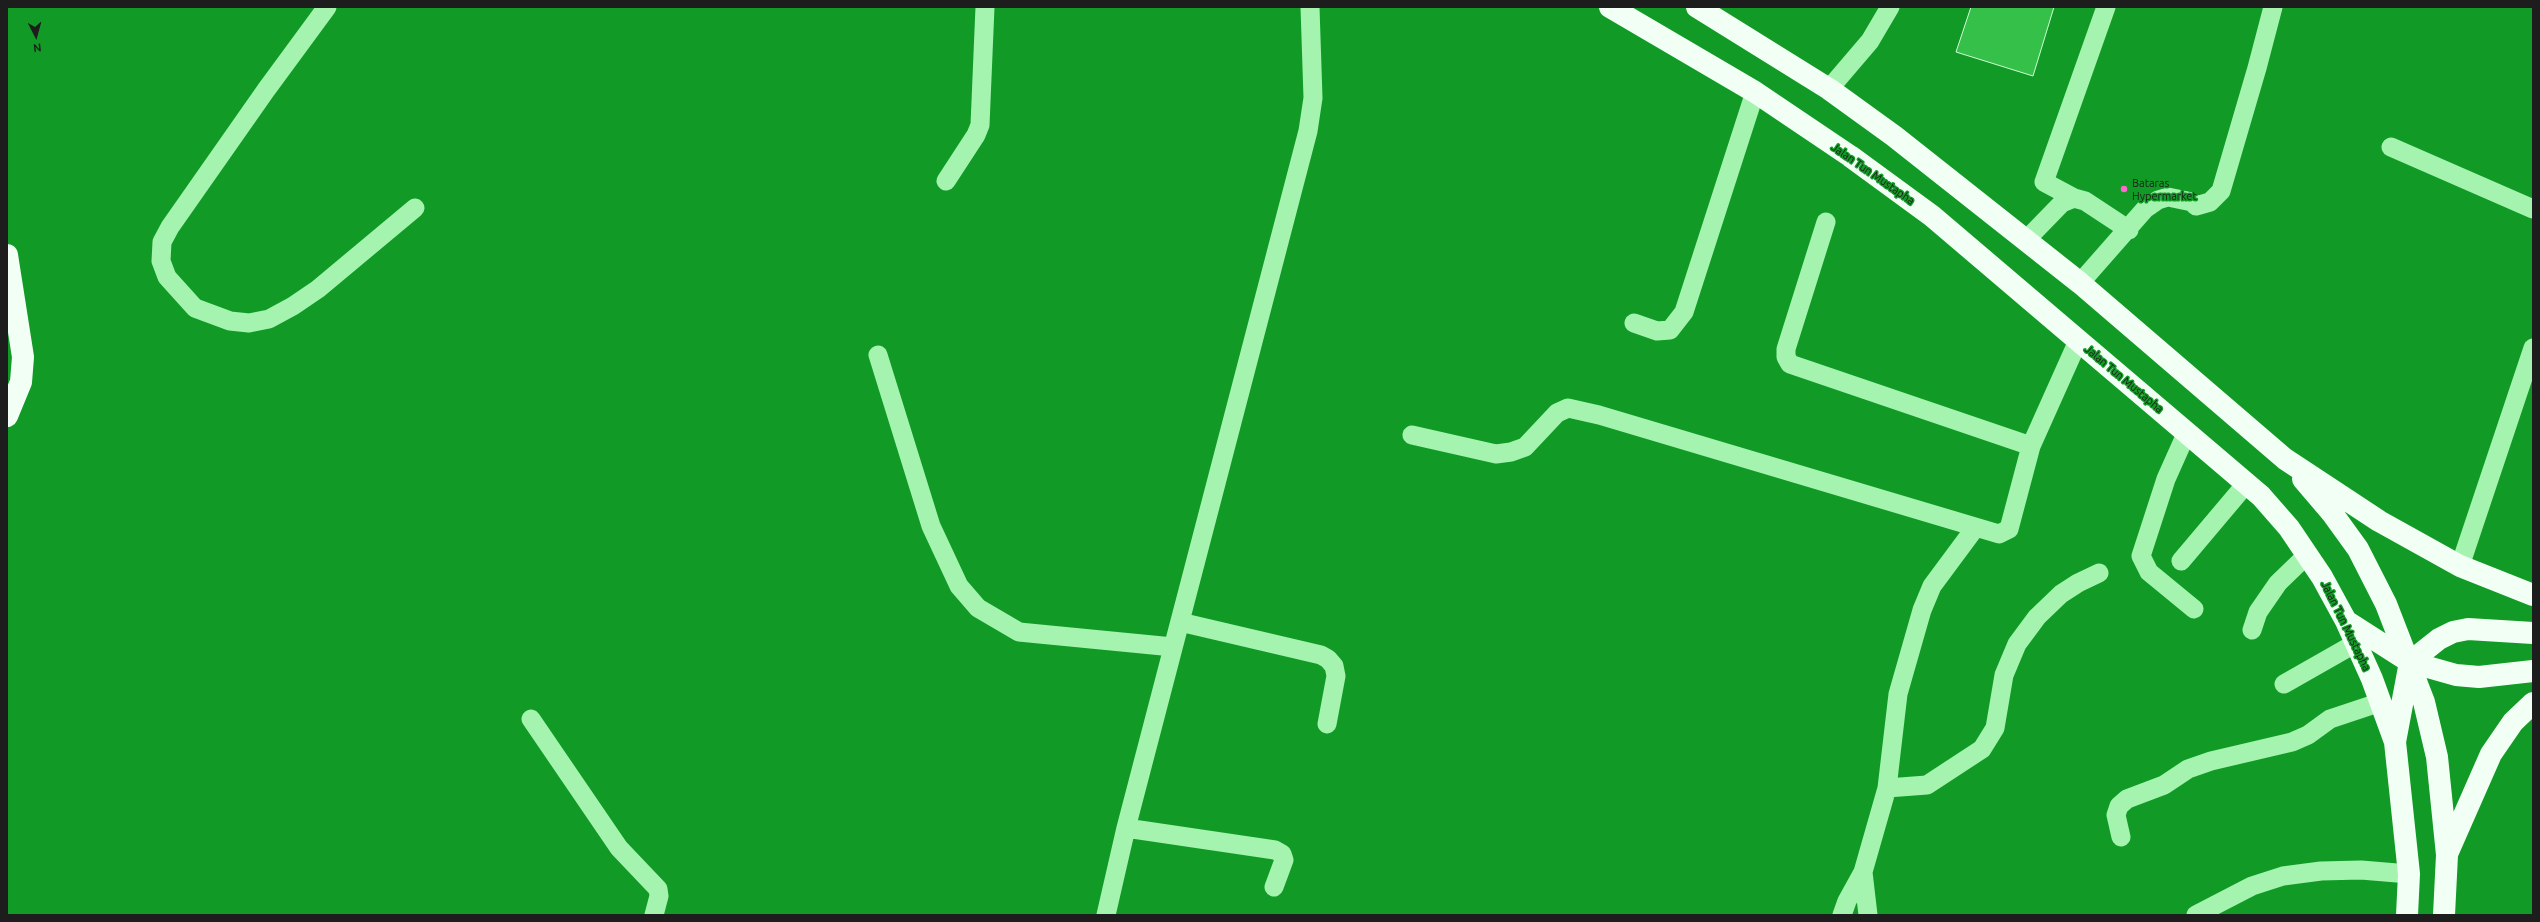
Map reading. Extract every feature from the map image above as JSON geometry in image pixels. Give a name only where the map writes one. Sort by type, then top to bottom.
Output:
[{"type":"main road","name":"Jalan Tun Mustapha","points":[[1610,7],[1755,92],[1850,156],[1932,216],[2078,341],[2188,432],[2261,496],[2289,528],[2307,555],[2346,621],[2381,702],[2395,742],[2408,874],[2407,915]]},
{"type":"main road","points":[[1697,7],[1829,89],[1894,136],[2027,239],[2285,458],[2379,521],[2460,566],[2533,595]]},
{"type":"main road","points":[[7,255],[23,357],[21,382],[15,401],[7,416]]},
{"type":"main road","points":[[2285,458],[2332,513],[2358,549],[2386,604],[2410,662],[2424,702],[2436,757],[2447,855],[2444,915]]},
{"type":"main road","points":[[2346,621],[2410,662],[2456,675],[2479,677],[2533,671]]},
{"type":"main road","points":[[2395,742],[2410,662],[2439,639],[2468,629],[2533,633]]},
{"type":"main road","points":[[2447,855],[2491,754],[2513,722],[2533,703]]},
{"type":"street","points":[[327,7],[266,90],[170,227],[162,242],[161,261],[167,277],[196,308],[230,321],[249,323],[269,319],[293,306],[318,289],[415,208]]},
{"type":"street","points":[[946,181],[976,135],[980,125],[986,7]]},
{"type":"street","points":[[1106,915],[1126,828],[1310,124],[1313,98],[1310,7]]},
{"type":"street","points":[[1829,89],[1870,41],[1890,7]]},
{"type":"street","points":[[2106,7],[2044,182],[2074,198],[2085,201],[2128,230]]},
{"type":"street","points":[[2080,283],[2145,209],[2158,200],[2168,197],[2192,202],[2196,206],[2210,202],[2221,191],[2258,68],[2272,7]]},
{"type":"street","points":[[1634,323],[1657,331],[1670,330],[1684,312],[1755,92]]},
{"type":"street","points":[[2391,148],[2533,209]]},
{"type":"street","points":[[2027,239],[2062,203],[2074,198]]},
{"type":"street","points":[[1826,222],[1786,349],[1786,357],[1790,364],[2031,446]]},
{"type":"street","points":[[1412,435],[1496,454],[1512,452],[1525,447],[1557,413],[1568,408],[1599,415],[1999,534],[2008,529],[2031,446],[2078,341]]},
{"type":"street","points":[[2460,566],[2533,348]]},
{"type":"street","points":[[878,355],[931,526],[959,586],[978,608],[1019,632],[1173,647]]},
{"type":"street","points":[[2188,432],[2166,479],[2142,556],[2149,572],[2194,609]]},
{"type":"street","points":[[2181,561],[2246,484]]},
{"type":"street","points":[[1842,915],[1847,901],[1863,872],[1887,788],[1898,694],[1922,610],[1932,586],[1975,528]]},
{"type":"street","points":[[2252,630],[2258,612],[2278,583],[2307,555]]},
{"type":"street","points":[[1887,788],[1927,785],[1982,749],[1995,728],[2004,675],[2017,644],[2037,617],[2061,594],[2078,583],[2099,573]]},
{"type":"street","points":[[1180,622],[1321,654],[1328,658],[1334,666],[1336,676],[1327,724]]},
{"type":"street","points":[[2284,684],[2356,643]]},
{"type":"street","points":[[2122,837],[2116,815],[2119,806],[2127,799],[2157,788],[2188,769],[2211,760],[2292,742],[2308,735],[2330,719],[2381,702]]},
{"type":"street","points":[[531,719],[619,848],[658,889],[659,896],[654,915]]},
{"type":"street","points":[[1126,828],[1275,850],[1282,854],[1284,860],[1274,888]]},
{"type":"street","points":[[2196,915],[2252,886],[2283,876],[2321,871],[2361,870],[2408,874]]},
{"type":"street","points":[[1863,872],[1868,915]]},
{"type":"building","points":[[1971,7],[2054,7],[2033,76],[1956,52]]},
{"type":"place","name":"Bataras Hypermarket","points":[[2124,189]]}]
